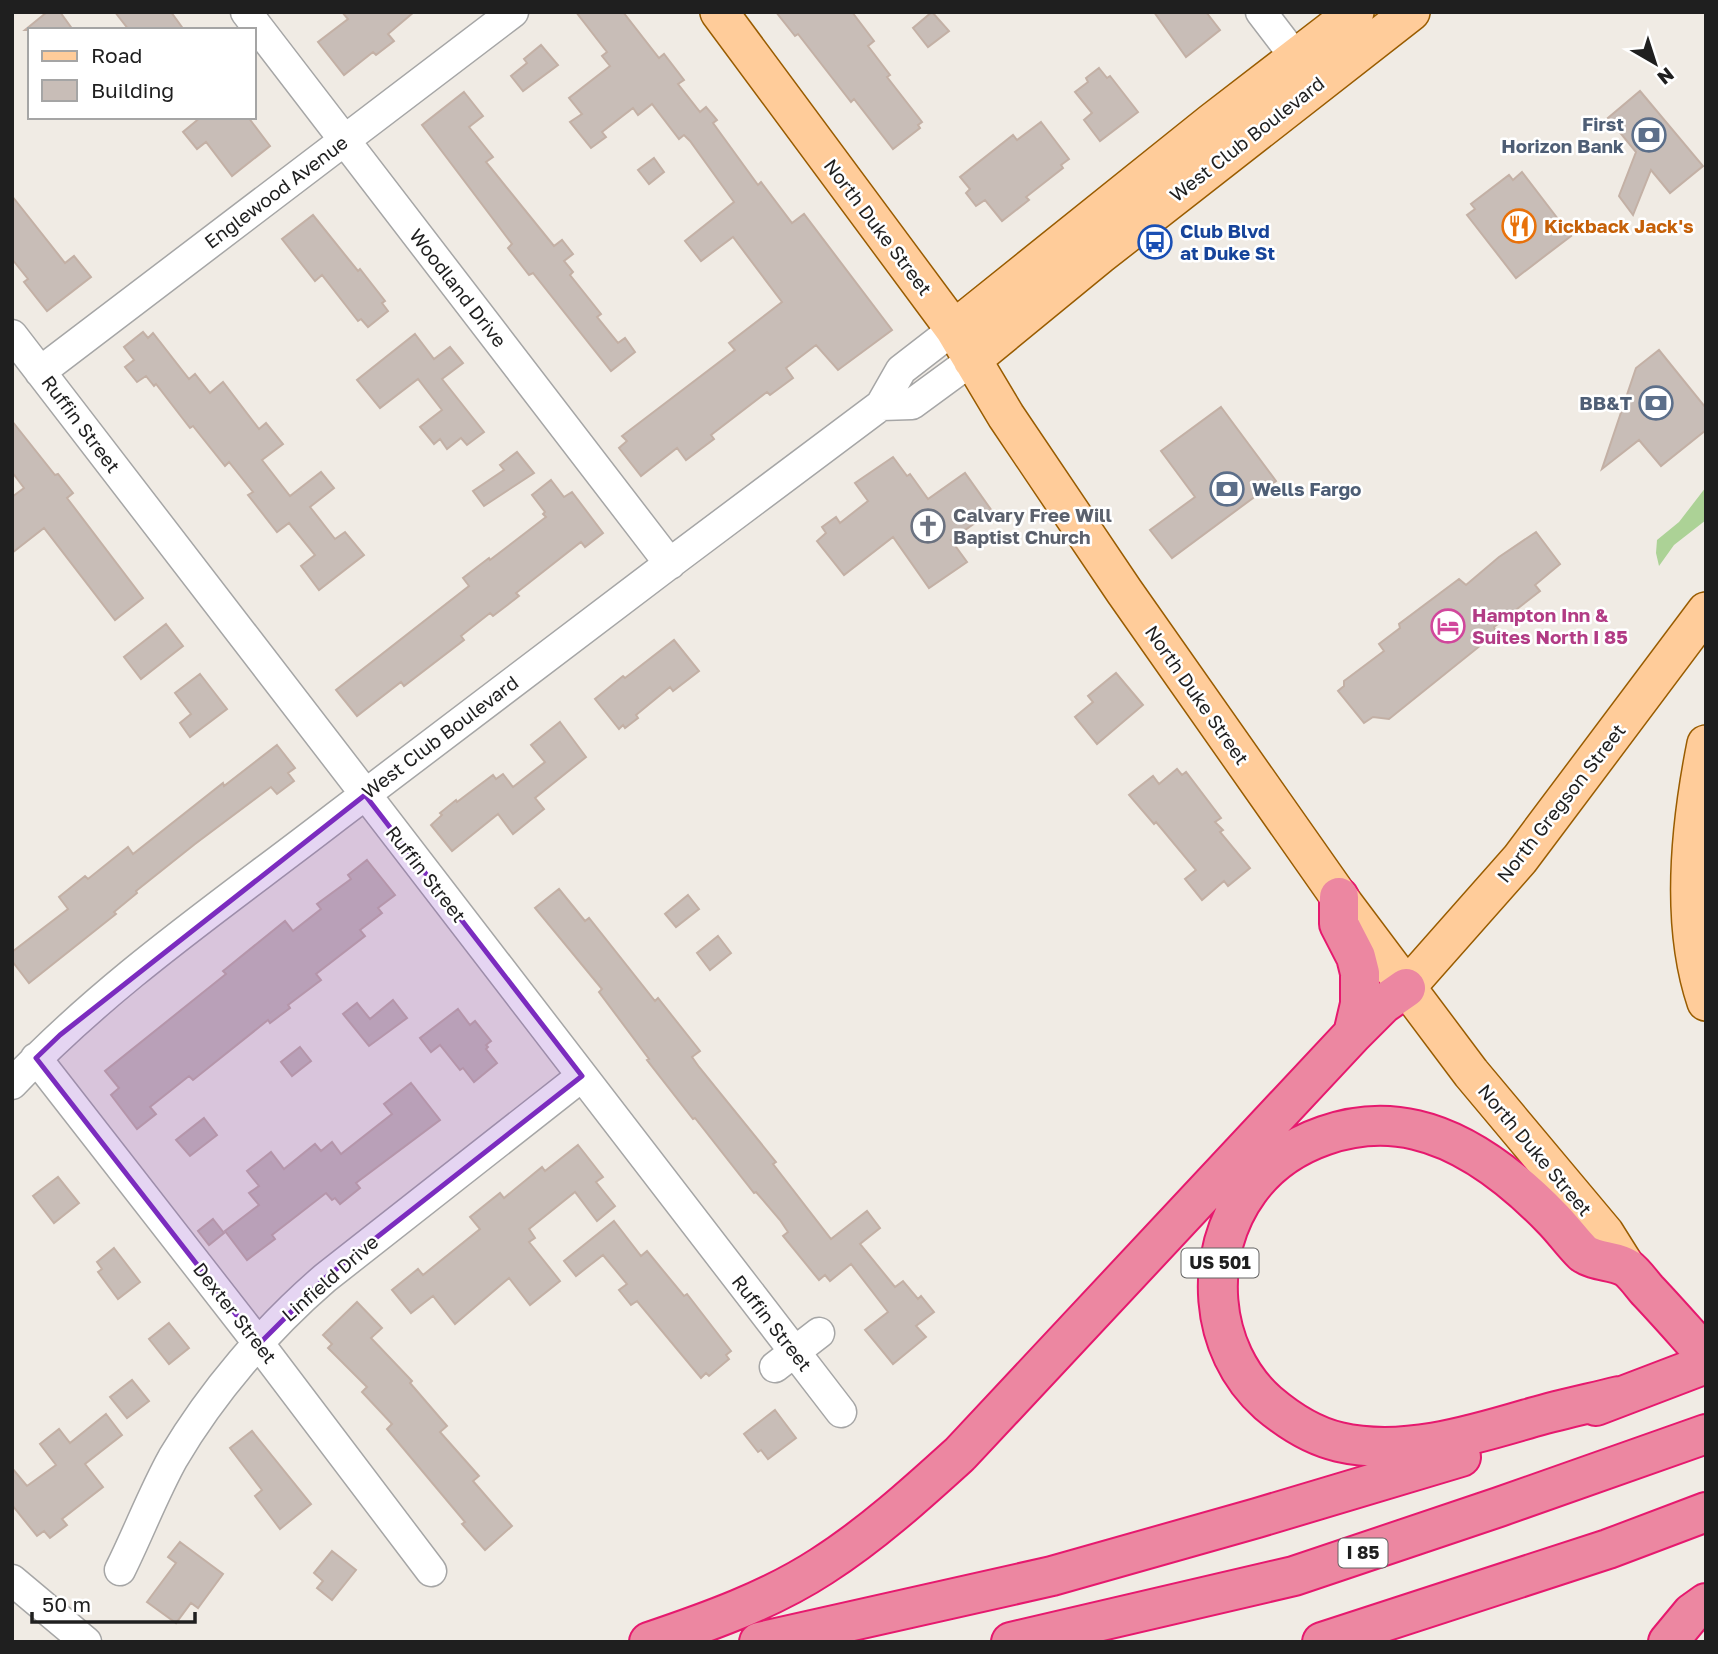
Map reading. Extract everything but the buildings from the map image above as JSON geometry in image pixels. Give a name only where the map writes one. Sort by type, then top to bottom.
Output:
[{"type":"highway","points":[[1339,897],[1339,924],[1356,957],[1360,973],[1360,1004],[1353,1034]]},
{"type":"highway","points":[[649,1642],[772,1593],[822,1566],[911,1499],[960,1454],[1353,1034],[1383,1004],[1406,988]]},
{"type":"highway","name":"US 501","points":[[1627,1268],[1586,1255],[1529,1196],[1501,1172],[1455,1145],[1419,1130],[1391,1125],[1366,1126],[1326,1135],[1301,1146],[1273,1166],[1249,1189],[1233,1219],[1223,1246],[1218,1274],[1220,1313],[1224,1336],[1234,1360],[1261,1396],[1278,1411],[1321,1436],[1341,1442],[1381,1447],[1412,1445],[1492,1430],[1619,1396],[1706,1364]]},
{"type":"highway","name":"North Duke Street","points":[[1627,1268],[1706,1355]]},
{"type":"highway","points":[[759,1642],[1052,1576],[1244,1522],[1491,1448],[1540,1431],[1619,1396]]},
{"type":"highway","name":"I 85","points":[[1011,1642],[1294,1576],[1706,1434]]},
{"type":"highway","points":[[1322,1642],[1608,1549],[1706,1512]]},
{"type":"highway","points":[[1668,1642],[1692,1614],[1706,1603]]},
{"type":"main road","name":"North Duke Street","points":[[719,12],[954,329],[1006,416],[1124,591],[1339,897],[1471,1073],[1605,1233],[1627,1268]]},
{"type":"main road","name":"West Club Boulevard","points":[[972,360],[1100,255],[1307,71],[1355,12]]},
{"type":"main road","name":"West Club Boulevard","points":[[954,329],[1212,122],[1411,12]]},
{"type":"main road","name":"North Gregson Street","points":[[1406,988],[1528,849],[1706,611]]},
{"type":"main road","points":[[1706,744],[1694,816],[1690,888],[1698,978],[1706,1002]]},
{"type":"street","name":"Woodland Drive","points":[[246,12],[670,564]]},
{"type":"street","name":"Englewood Avenue","points":[[40,372],[513,12]]},
{"type":"street","points":[[1261,12],[1307,71]]},
{"type":"street","name":"West Club Boulevard","points":[[12,1084],[60,1035],[118,985],[881,405],[901,370],[954,329]]},
{"type":"street","name":"Ruffin Street","points":[[12,335],[582,1076],[785,1360],[841,1412]]},
{"type":"street","name":"West Club Boulevard","points":[[881,405],[912,404],[972,360]]},
{"type":"street","name":"Dexter Street","points":[[36,1058],[259,1344],[431,1571]]},
{"type":"street","name":"Linfield Drive","points":[[121,1570],[172,1460],[199,1419],[294,1305],[582,1076]]},
{"type":"street","points":[[785,1360],[819,1333]]},
{"type":"street","points":[[12,1580],[86,1642]]},
{"type":"highlighted area","points":[[365,795],[582,1076],[325,1278],[259,1344],[36,1058],[60,1035]]},
{"type":"green space","points":[[1706,487],[1706,520],[1674,545],[1659,566],[1657,540],[1679,522]]},
{"type":"place","name":"First Horizon Bank","points":[[1649,135]]},
{"type":"place","name":"Kickback Jack's","points":[[1519,226]]},
{"type":"place","name":"Club Blvd at Duke St","points":[[1155,242]]},
{"type":"place","name":"BB&T","points":[[1656,403]]},
{"type":"place","name":"Wells Fargo","points":[[1227,489]]},
{"type":"place","name":"Calvary Free Will Baptist Church","points":[[928,526]]},
{"type":"place","name":"Hampton Inn & Suites North I 85","points":[[1448,626]]}]
